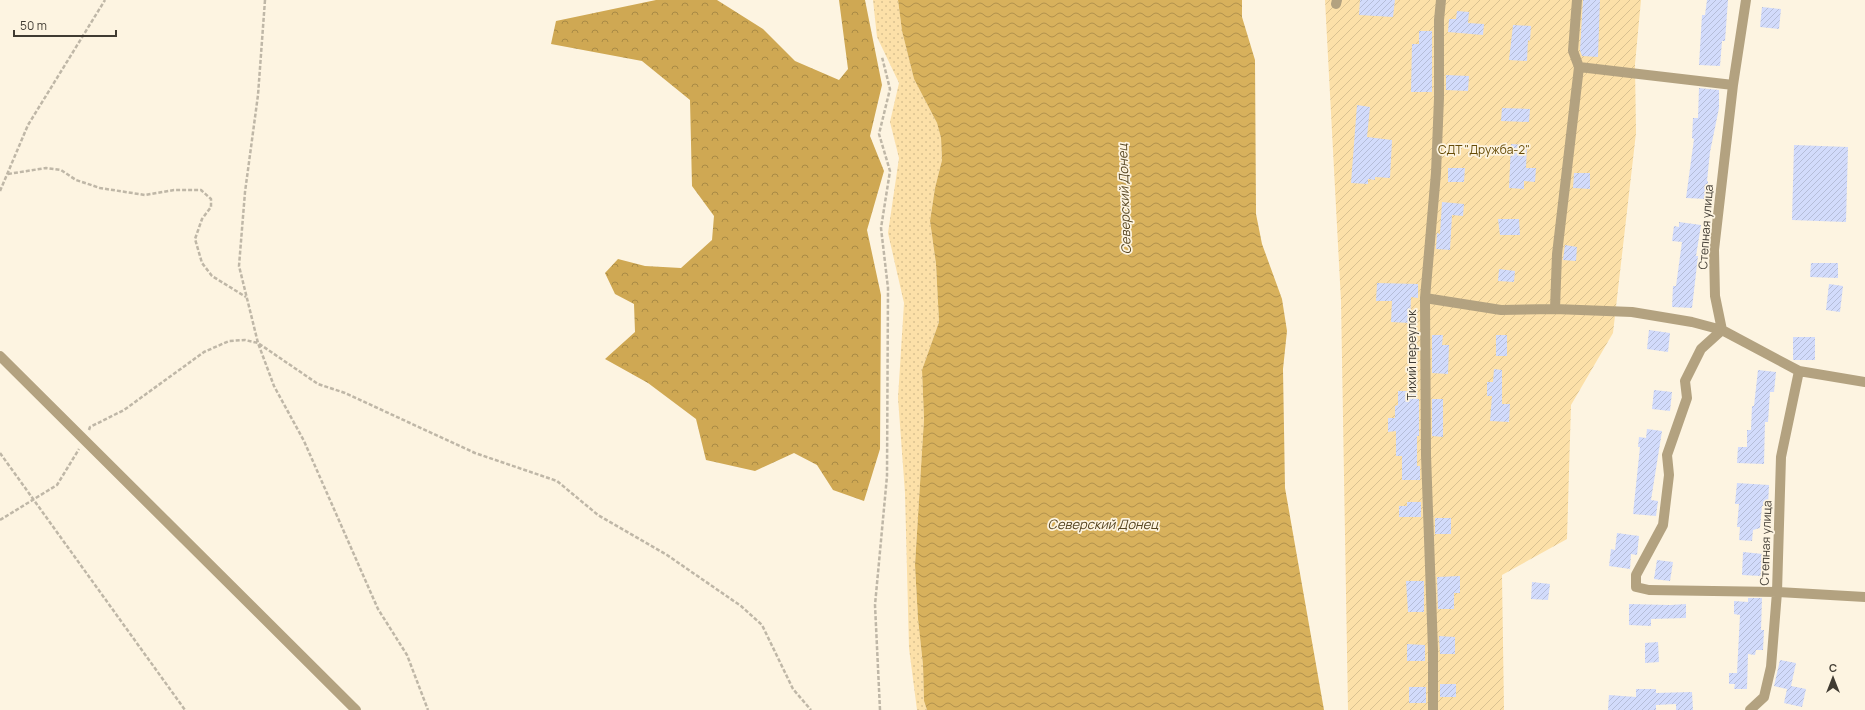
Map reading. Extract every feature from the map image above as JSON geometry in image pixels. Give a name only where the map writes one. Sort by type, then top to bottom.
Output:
[{"type":"street","name":"Тихий переулок","points":[[1433,710],[1433,650],[1426,455],[1425,298],[1436,173],[1439,98],[1439,20],[1441,0]]},
{"type":"street","points":[[1555,309],[1557,254],[1579,68],[1573,51],[1577,0]]},
{"type":"street","name":"Степная улица","points":[[1722,330],[1716,296],[1714,250],[1733,85],[1746,0]]},
{"type":"street","points":[[1579,68],[1733,85]]},
{"type":"street","points":[[1425,298],[1501,310],[1555,309],[1632,312],[1692,322],[1722,330],[1800,371],[1865,382]]},
{"type":"street","points":[[1722,330],[1701,349],[1685,381],[1687,398],[1667,455],[1669,475],[1663,525],[1636,575],[1636,587],[1649,590],[1777,592],[1865,597]]},
{"type":"street","points":[[0,356],[356,710]]},
{"type":"street","name":"Степная улица","points":[[1750,710],[1764,697],[1772,668],[1777,592],[1781,457],[1800,371]]},
{"type":"path","points":[[0,191],[28,125],[105,0]]},
{"type":"path","points":[[265,0],[258,95],[245,192],[239,266],[246,297],[258,343],[274,386],[304,441],[378,609],[407,655],[428,710]]},
{"type":"path","points":[[880,710],[875,605],[887,476],[888,288],[881,228],[890,171],[879,134],[890,89],[882,58]]},
{"type":"path","points":[[8,174],[46,168],[61,170],[76,180],[100,188],[145,195],[174,190],[201,190],[211,199],[211,207],[202,219],[195,239],[202,263],[212,276],[246,297]]},
{"type":"path","points":[[0,520],[35,500],[57,485],[85,440],[90,427],[124,410],[204,352],[229,341],[246,340],[258,343],[318,384],[345,393],[474,453],[557,481],[598,515],[667,554],[746,610],[762,625],[793,689],[811,710]]},
{"type":"path","points":[[0,453],[185,710]]},
{"type":"green space","points":[[656,0],[717,0],[763,29],[795,61],[839,80],[848,69],[839,0],[865,0],[882,85],[870,136],[884,171],[867,230],[881,295],[880,449],[864,501],[833,490],[817,465],[794,453],[755,471],[706,460],[696,419],[648,383],[605,359],[635,332],[634,304],[615,294],[605,273],[618,259],[645,266],[681,268],[712,240],[714,216],[692,186],[690,100],[642,61],[551,44],[556,21]]},
{"type":"green space","points":[[873,0],[898,0],[902,31],[914,79],[937,123],[941,138],[942,160],[935,188],[930,221],[936,264],[939,322],[922,370],[924,419],[915,565],[918,619],[923,665],[924,701],[927,710],[917,710],[909,648],[905,493],[898,398],[904,303],[888,233],[899,158],[890,122],[899,83],[877,37]]},
{"type":"green space","name":"СДТ \"Дружба-2\"","points":[[1325,0],[1641,0],[1635,64],[1636,133],[1613,333],[1571,405],[1567,539],[1502,575],[1504,710],[1348,710],[1341,301]]},
{"type":"water","name":"Северский Донец","points":[[898,0],[1242,0],[1242,17],[1255,60],[1256,214],[1262,244],[1282,299],[1287,331],[1283,369],[1285,488],[1324,710],[927,710],[924,701],[923,665],[918,619],[915,565],[924,419],[922,370],[939,322],[936,264],[930,221],[935,188],[942,160],[941,138],[937,123],[914,79],[902,31]]},
{"type":"building","points":[[1360,0],[1395,0],[1393,17],[1359,15]]},
{"type":"building","points":[[1583,0],[1600,0],[1598,57],[1582,56],[1580,50]]},
{"type":"building","points":[[1707,0],[1728,0],[1725,41],[1722,41],[1720,66],[1699,65],[1702,15],[1705,15]]},
{"type":"building","points":[[1762,7],[1781,9],[1779,29],[1760,27]]},
{"type":"building","points":[[1457,11],[1469,12],[1468,23],[1484,24],[1483,35],[1448,32],[1449,19],[1456,19]]},
{"type":"building","points":[[1513,25],[1531,26],[1530,41],[1528,40],[1527,61],[1509,60]]},
{"type":"building","points":[[1419,31],[1432,31],[1432,92],[1411,92],[1412,44],[1419,44]]},
{"type":"building","points":[[1446,75],[1469,76],[1468,91],[1446,90]]},
{"type":"building","points":[[1699,88],[1719,90],[1719,108],[1710,152],[1707,199],[1686,198],[1694,139],[1692,138],[1693,118],[1698,118]]},
{"type":"building","points":[[1357,105],[1370,107],[1367,137],[1392,140],[1390,178],[1375,177],[1375,180],[1368,179],[1368,184],[1351,183]]},
{"type":"building","points":[[1502,108],[1530,109],[1529,122],[1501,121]]},
{"type":"building","points":[[1511,144],[1527,145],[1526,168],[1536,168],[1535,182],[1524,181],[1524,189],[1509,188]]},
{"type":"building","points":[[1794,145],[1848,147],[1846,222],[1792,220]]},
{"type":"building","points":[[1448,168],[1465,168],[1464,182],[1448,182]]},
{"type":"building","points":[[1574,173],[1590,173],[1590,189],[1573,188]]},
{"type":"building","points":[[1442,202],[1464,204],[1463,216],[1452,215],[1450,250],[1436,249],[1437,233],[1440,234]]},
{"type":"building","points":[[1498,219],[1519,219],[1520,235],[1500,235]]},
{"type":"building","points":[[1679,222],[1701,225],[1696,256],[1698,256],[1692,308],[1672,307],[1673,286],[1676,286],[1682,242],[1672,241],[1674,226],[1679,227]]},
{"type":"building","points":[[1565,245],[1577,247],[1576,261],[1563,260]]},
{"type":"building","points":[[1811,263],[1838,263],[1838,278],[1810,277]]},
{"type":"building","points":[[1499,269],[1515,271],[1514,282],[1498,281]]},
{"type":"building","points":[[1377,283],[1418,284],[1418,298],[1411,297],[1410,323],[1391,322],[1392,301],[1376,301]]},
{"type":"building","points":[[1829,284],[1843,286],[1840,312],[1826,310]]},
{"type":"building","points":[[1649,330],[1670,333],[1668,352],[1647,349]]},
{"type":"building","points":[[1432,335],[1443,335],[1442,345],[1449,345],[1448,374],[1432,373]]},
{"type":"building","points":[[1496,335],[1507,335],[1507,356],[1496,356]]},
{"type":"building","points":[[1793,337],[1815,337],[1815,360],[1793,360]]},
{"type":"building","points":[[1494,369],[1502,370],[1502,404],[1510,404],[1509,422],[1490,421],[1492,396],[1487,396],[1487,382],[1493,382]]},
{"type":"building","points":[[1758,370],[1776,372],[1774,392],[1770,392],[1768,422],[1765,422],[1764,464],[1737,463],[1738,447],[1747,447],[1747,430],[1751,430],[1752,406],[1754,406]]},
{"type":"building","points":[[1654,390],[1672,392],[1670,411],[1652,409]]},
{"type":"building","points":[[1398,391],[1417,391],[1417,399],[1419,399],[1417,466],[1420,466],[1420,480],[1402,480],[1402,456],[1396,456],[1396,431],[1388,432],[1388,418],[1395,418],[1395,406],[1398,405]]},
{"type":"building","points":[[1432,399],[1443,399],[1443,437],[1432,436]]},
{"type":"building","points":[[1647,429],[1662,431],[1651,500],[1658,501],[1656,516],[1633,514],[1640,447],[1638,447],[1639,437],[1646,438]]},
{"type":"building","points":[[1737,483],[1769,485],[1768,506],[1762,506],[1760,528],[1753,530],[1752,541],[1739,540],[1740,527],[1737,527],[1739,504],[1735,504]]},
{"type":"building","points":[[1407,502],[1421,502],[1421,517],[1399,517],[1399,506],[1407,506]]},
{"type":"building","points":[[1435,518],[1451,518],[1451,534],[1435,534]]},
{"type":"building","points":[[1617,533],[1639,536],[1637,555],[1631,554],[1630,569],[1609,566],[1611,549],[1615,550]]},
{"type":"building","points":[[1743,552],[1763,554],[1761,576],[1742,575]]},
{"type":"building","points":[[1657,560],[1673,562],[1670,581],[1654,579]]},
{"type":"building","points":[[1460,576],[1460,593],[1454,593],[1454,609],[1438,609],[1437,577]]},
{"type":"building","points":[[1406,581],[1424,581],[1424,612],[1408,612]]},
{"type":"building","points":[[1532,582],[1550,584],[1548,600],[1531,599]]},
{"type":"building","points":[[1748,598],[1762,598],[1761,630],[1764,630],[1763,650],[1756,650],[1755,655],[1748,654],[1747,689],[1734,689],[1735,684],[1729,684],[1729,673],[1737,673],[1740,615],[1734,614],[1734,601],[1748,602]]},
{"type":"building","points":[[1629,604],[1686,604],[1686,618],[1651,619],[1651,626],[1629,625]]},
{"type":"building","points":[[1439,636],[1455,637],[1455,654],[1440,654]]},
{"type":"building","points":[[1658,642],[1659,662],[1645,663],[1645,643]]},
{"type":"building","points":[[1407,644],[1425,645],[1425,661],[1407,661]]},
{"type":"building","points":[[1780,660],[1796,663],[1791,686],[1806,689],[1802,707],[1784,703],[1787,689],[1774,686]]},
{"type":"building","points":[[1440,684],[1456,684],[1456,697],[1440,697]]},
{"type":"building","points":[[1409,687],[1426,687],[1426,703],[1409,703]]},
{"type":"building","points":[[1636,689],[1656,689],[1656,693],[1692,692],[1693,710],[1676,710],[1676,704],[1656,705],[1656,710],[1608,710],[1609,695],[1636,697]]}]
